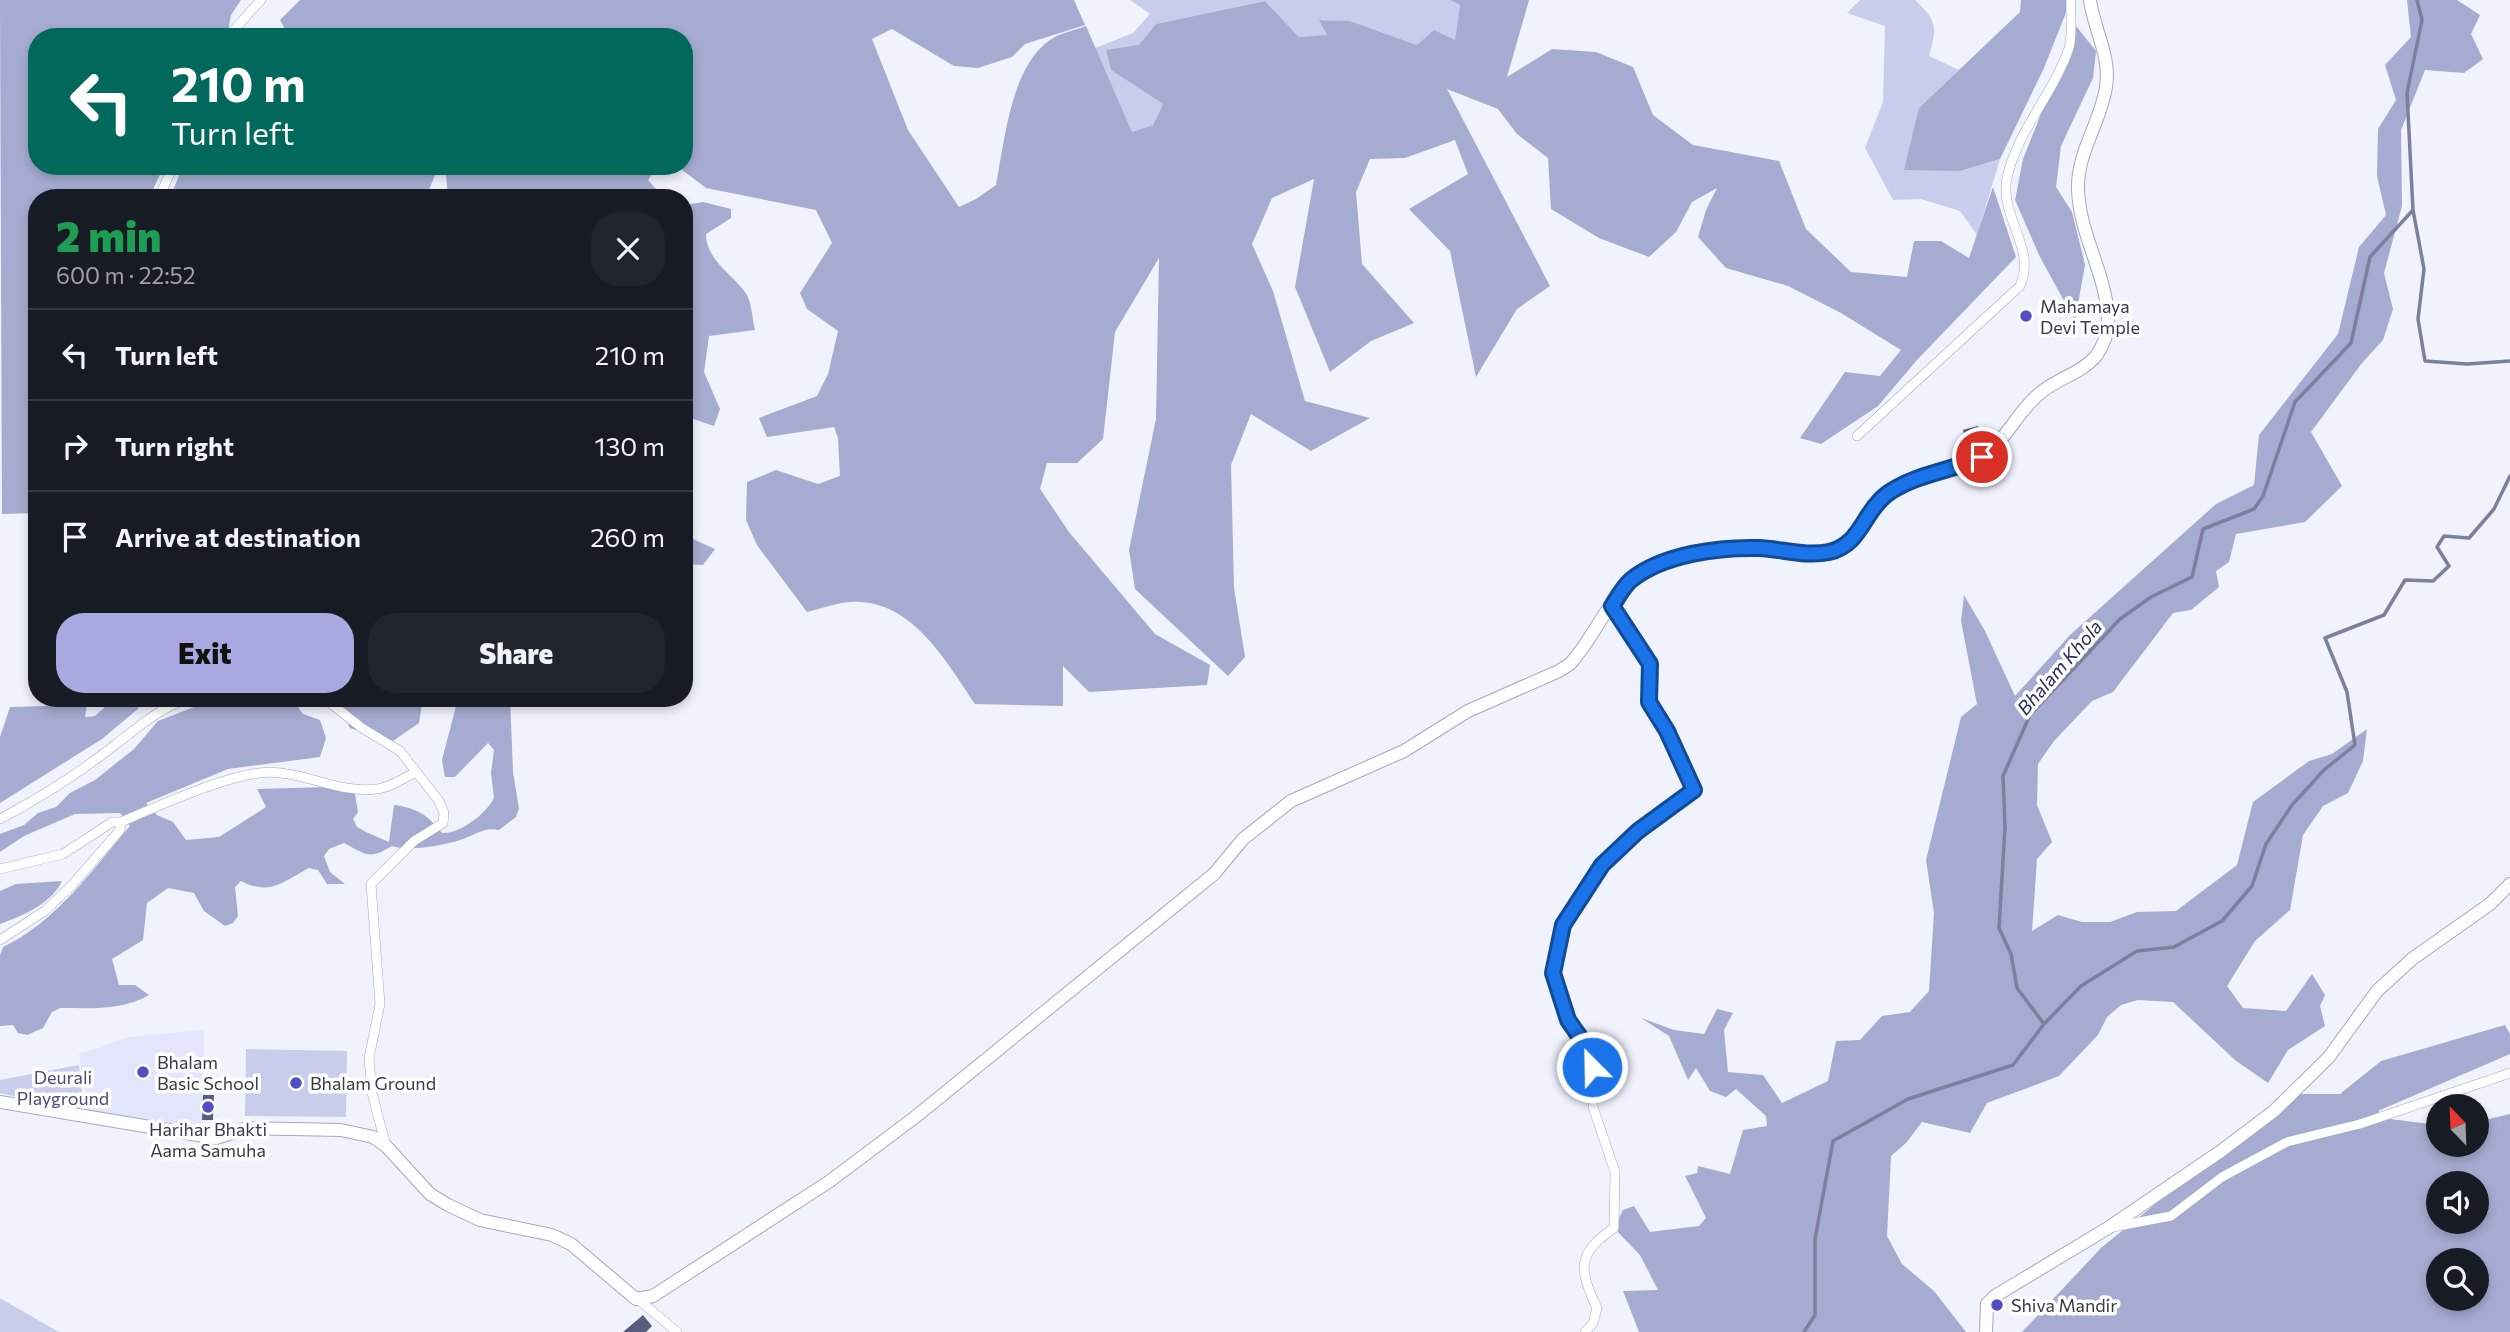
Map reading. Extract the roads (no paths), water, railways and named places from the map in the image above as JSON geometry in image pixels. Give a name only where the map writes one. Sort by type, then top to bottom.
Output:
[{"type":"main road","points":[[0,1102],[216,1138],[248,1128],[309,1131],[326,1129],[373,1137],[386,1146],[430,1194],[448,1205],[480,1220],[552,1235],[571,1244],[639,1300],[653,1296],[830,1181],[914,1118],[1214,874],[1243,839],[1291,801],[1404,751],[1468,711],[1559,671],[1577,656],[1633,579],[1670,560],[1746,549],[1818,554],[1842,548],[1852,542],[1885,495],[1909,482],[1982,457],[2002,439],[2040,392],[2095,357],[2105,341],[2108,325],[2106,299],[2087,237],[2078,187],[2082,162],[2106,89],[2108,70],[2090,0]]},
{"type":"main road","points":[[1986,1332],[1987,1304],[1995,1296],[2108,1228],[2221,1151],[2274,1111],[2329,1057],[2378,991],[2412,959],[2490,904],[2510,884]]},
{"type":"street","points":[[236,28],[261,0]]},
{"type":"street","points":[[1857,436],[2020,286],[2026,262],[2024,248],[2008,209],[2007,178],[2016,153],[2069,46],[2071,0]]},
{"type":"street","points":[[1585,1332],[1593,1323],[1597,1308],[1583,1279],[1584,1257],[1595,1241],[1614,1228],[1615,1172],[1593,1107],[1591,1053],[1568,1020],[1553,973],[1563,925],[1602,865],[1663,811],[1694,790],[1667,731],[1649,702],[1650,664],[1612,606]]},
{"type":"street","points":[[0,819],[71,776],[114,746],[149,716],[168,707]]},
{"type":"street","points":[[335,707],[362,728],[400,751],[439,801],[444,813],[443,823],[414,841],[371,884],[380,1004],[369,1058],[372,1093],[386,1146]]},
{"type":"street","points":[[0,869],[63,854],[112,822],[121,822],[233,779],[260,772],[304,776],[360,790],[379,789],[416,772]]},
{"type":"street","points":[[0,940],[46,910],[63,894],[120,830],[121,822]]},
{"type":"street","points":[[2108,1228],[2172,1216],[2222,1177],[2287,1142],[2360,1124],[2510,1073]]},
{"type":"street","points":[[639,1300],[677,1332]]},
{"type":"waterway","name":"Bhalam Khola","points":[[1804,1332],[1815,1315],[1815,1239],[1833,1141],[1908,1099],[2013,1065],[2044,1024],[2017,988],[2011,954],[1999,928],[2005,827],[2003,776],[2030,715],[2120,619],[2151,597],[2192,577],[2203,529],[2254,509],[2263,496],[2295,402],[2351,343],[2370,257],[2413,210],[2407,93],[2422,20],[2417,0]]},
{"type":"waterway","points":[[2413,210],[2424,269],[2418,319],[2425,361],[2467,364],[2510,361]]},
{"type":"waterway","points":[[2044,1024],[2081,986],[2137,951],[2174,947],[2222,921],[2252,886],[2266,844],[2292,805],[2324,770],[2355,745],[2347,692],[2325,638],[2384,615],[2405,580],[2433,581],[2449,566],[2437,547],[2444,536],[2469,538],[2494,509],[2510,476]]},
{"type":"place","name":"Mahamaya Devi Temple","points":[[2026,316]]},
{"type":"place","name":"Bhalam Basic School","points":[[143,1072]]},
{"type":"place","name":"Bhalam Ground","points":[[296,1083]]},
{"type":"place","name":"Harihar Bhakti Aama Samuha","points":[[208,1107]]},
{"type":"place","name":"Shiva Mandir","points":[[1997,1305]]},
{"type":"park label","name":"Deurali Playground","points":[[63,1087]]}]
